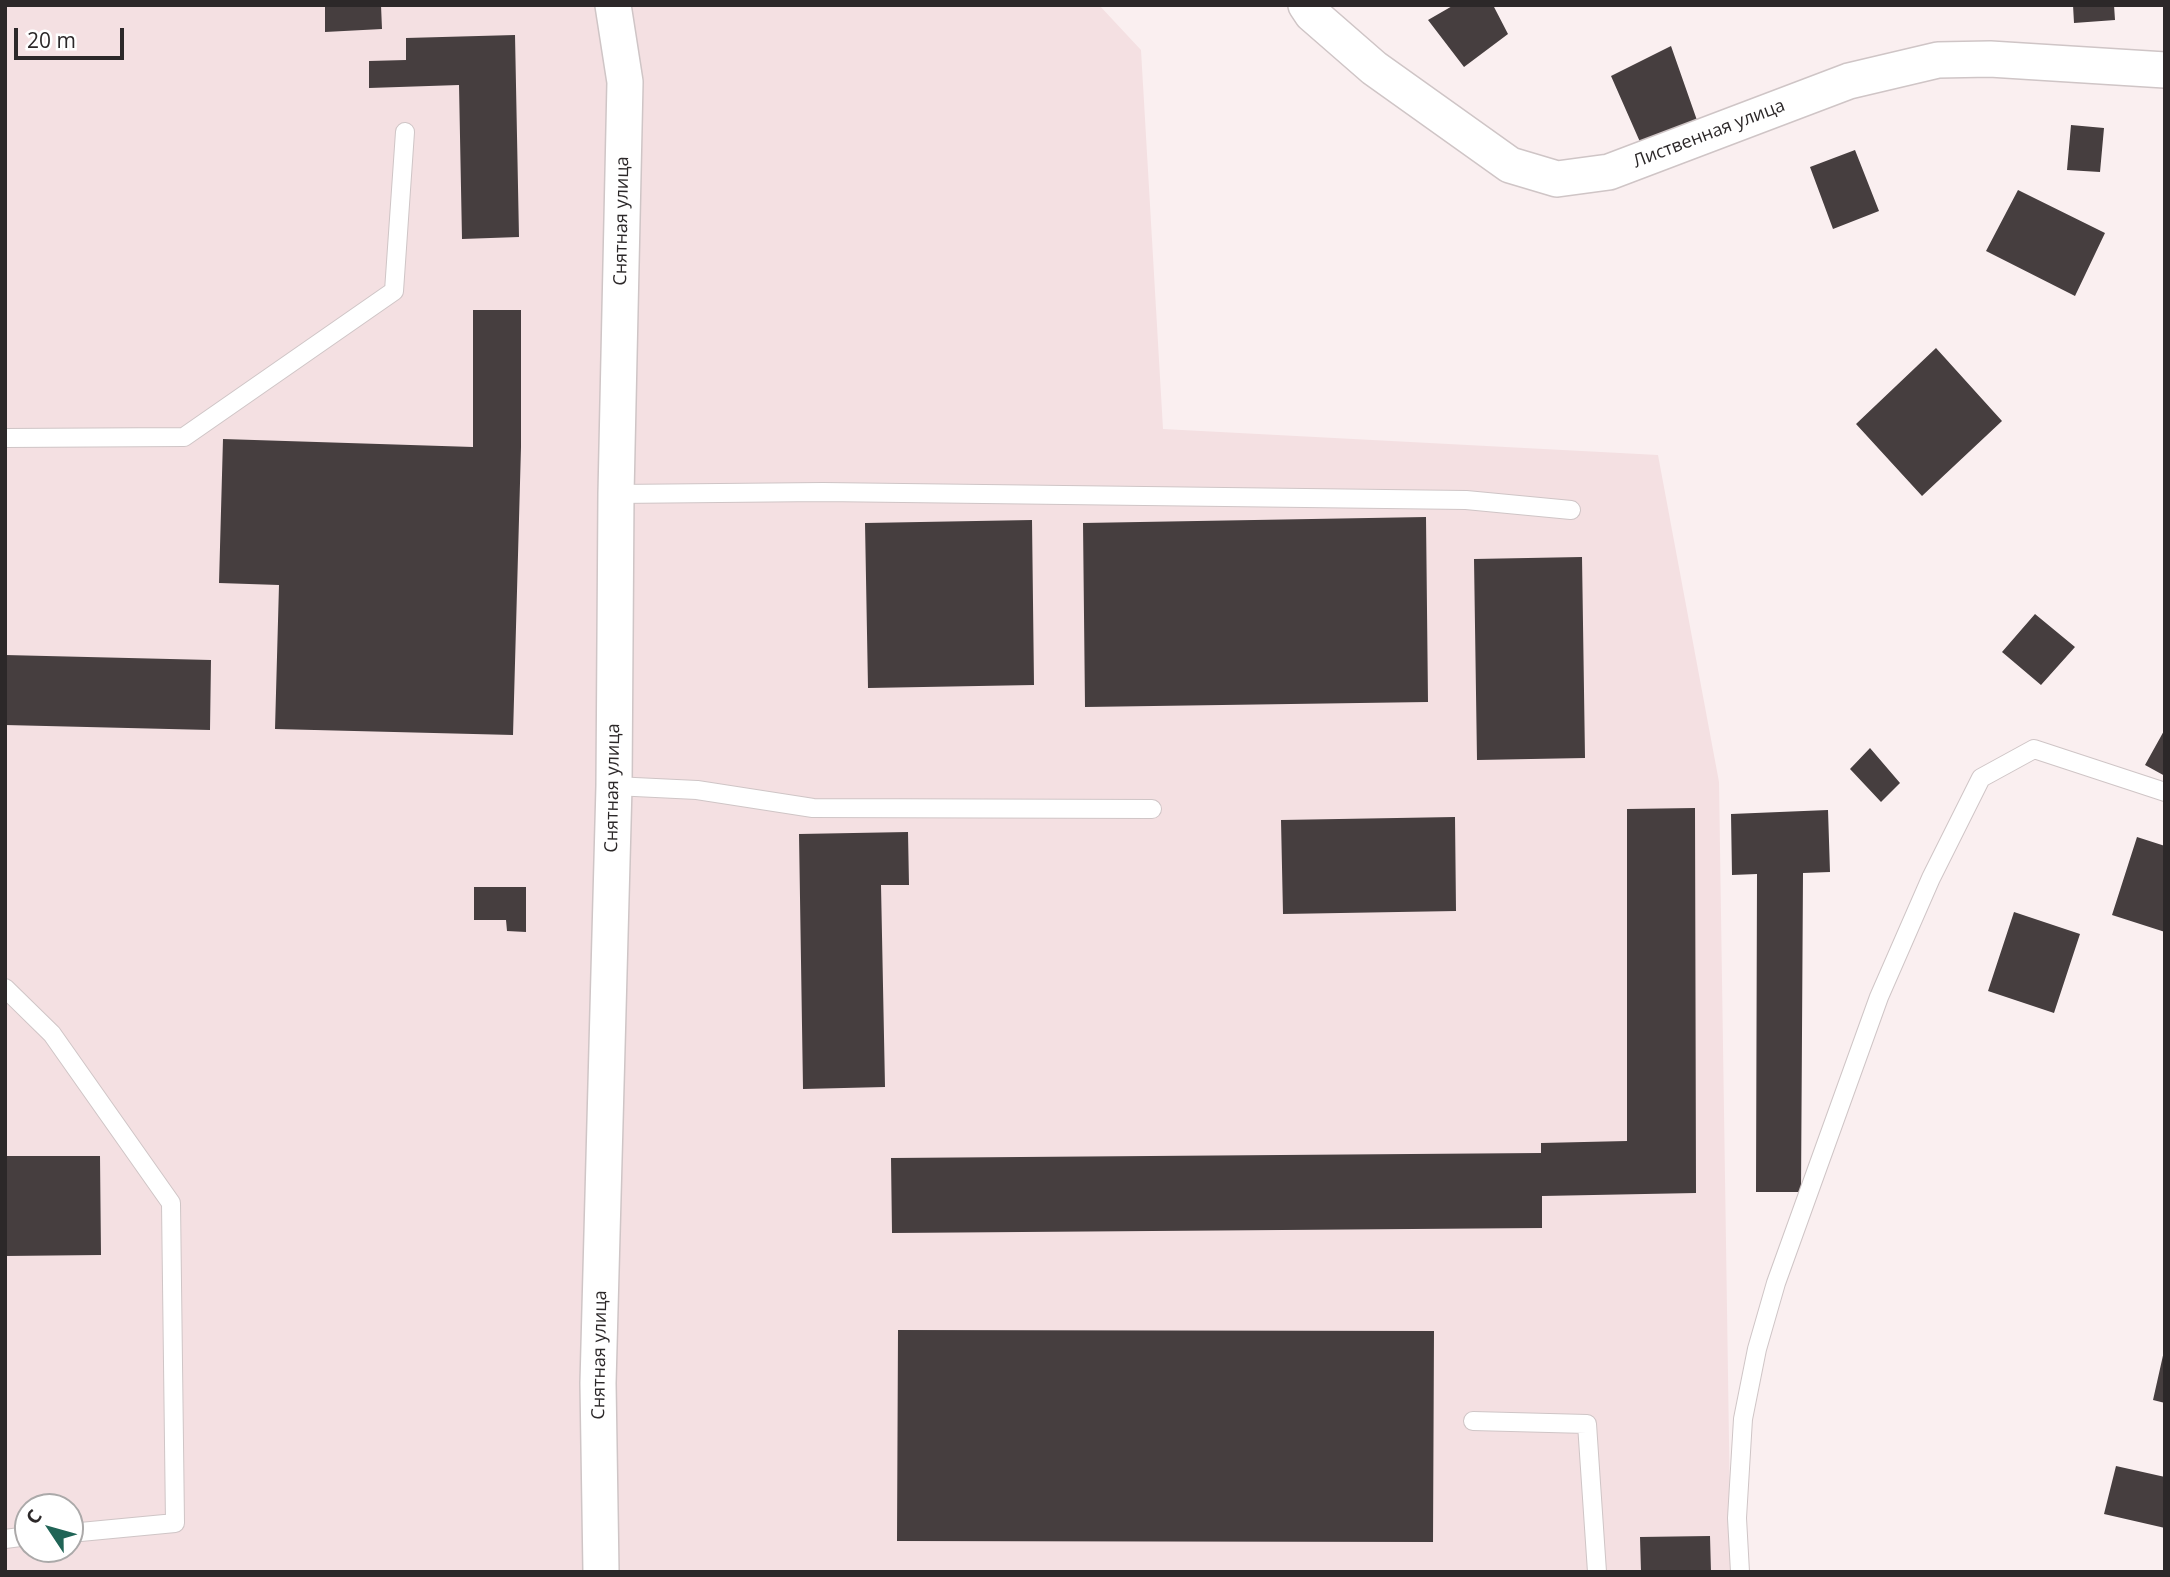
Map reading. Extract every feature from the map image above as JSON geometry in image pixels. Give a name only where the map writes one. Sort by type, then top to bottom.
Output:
[{"type":"street","name":"Снятная улица","points":[[601,1572],[598,1383],[614,786],[616,494],[625,82],[612,5]]},
{"type":"street","name":"Лиственная улица","points":[[1306,5],[1312,14],[1374,68],[1510,165],[1557,179],[1609,172],[1849,81],[1938,60],[2015,60],[2165,70]]},
{"type":"lane","points":[[5,438],[184,437],[394,291],[405,132]]},
{"type":"lane","points":[[616,494],[823,492],[1466,500],[1571,510]]},
{"type":"lane","points":[[1740,1572],[1737,1518],[1743,1419],[1757,1349],[1776,1283],[1879,996],[1931,878],[1981,779],[2034,749],[2165,792]]},
{"type":"lane","points":[[614,786],[697,790],[813,808],[1152,809]]},
{"type":"lane","points":[[5,988],[52,1034],[171,1202],[175,1523],[84,1532]]},
{"type":"lane","points":[[1473,1421],[1587,1424],[1597,1572]]},
{"type":"shaded area","points":[[5,5],[1099,5],[1141,50],[1163,429],[1658,455],[1719,782],[1731,1572],[5,1572]]},
{"type":"building","points":[[325,5],[381,5],[382,29],[325,32]]},
{"type":"building","points":[[1454,5],[1493,5],[1508,34],[1464,67],[1428,20]]},
{"type":"building","points":[[2073,5],[2114,5],[2115,20],[2074,23]]},
{"type":"building","points":[[515,35],[519,237],[462,239],[459,85],[369,88],[369,61],[406,60],[406,38]]},
{"type":"building","points":[[1671,46],[1699,126],[1644,151],[1611,76]]},
{"type":"building","points":[[2071,125],[2104,128],[2100,172],[2067,170]]},
{"type":"building","points":[[1855,150],[1879,211],[1833,229],[1810,167]]},
{"type":"building","points":[[2018,190],[2105,233],[2075,296],[1986,251]]},
{"type":"building","points":[[473,310],[521,310],[521,447],[513,735],[275,729],[279,585],[219,583],[223,439],[473,447]]},
{"type":"building","points":[[1936,348],[2002,421],[1922,496],[1856,424]]},
{"type":"building","points":[[1426,517],[1428,702],[1085,707],[1083,523]]},
{"type":"building","points":[[1032,520],[1034,685],[868,688],[865,523]]},
{"type":"building","points":[[1582,557],[1585,758],[1477,760],[1474,559]]},
{"type":"building","points":[[2035,614],[2075,647],[2041,685],[2002,652]]},
{"type":"building","points":[[5,655],[211,660],[210,730],[5,725]]},
{"type":"building","points":[[2165,729],[2165,776],[2145,765]]},
{"type":"building","points":[[1870,748],[1900,783],[1881,802],[1850,769]]},
{"type":"building","points":[[1695,808],[1696,1193],[1542,1196],[1542,1228],[892,1233],[891,1158],[1541,1153],[1541,1143],[1627,1141],[1627,809]]},
{"type":"building","points":[[1828,810],[1830,872],[1803,873],[1801,1192],[1756,1192],[1757,874],[1732,875],[1731,814]]},
{"type":"building","points":[[1455,817],[1456,911],[1283,914],[1281,820]]},
{"type":"building","points":[[908,832],[909,885],[881,885],[885,1087],[803,1089],[799,834]]},
{"type":"building","points":[[2137,837],[2165,846],[2165,932],[2112,915]]},
{"type":"building","points":[[474,887],[526,887],[526,932],[507,931],[506,920],[474,920]]},
{"type":"building","points":[[2014,912],[2080,934],[2054,1013],[1988,991]]},
{"type":"building","points":[[5,1156],[100,1156],[101,1255],[5,1256]]},
{"type":"building","points":[[898,1330],[1434,1331],[1433,1542],[897,1541]]},
{"type":"building","points":[[2165,1351],[2165,1403],[2153,1400]]},
{"type":"building","points":[[2116,1466],[2165,1477],[2165,1528],[2104,1514]]},
{"type":"building","points":[[1710,1536],[1711,1572],[1641,1572],[1640,1537]]}]
